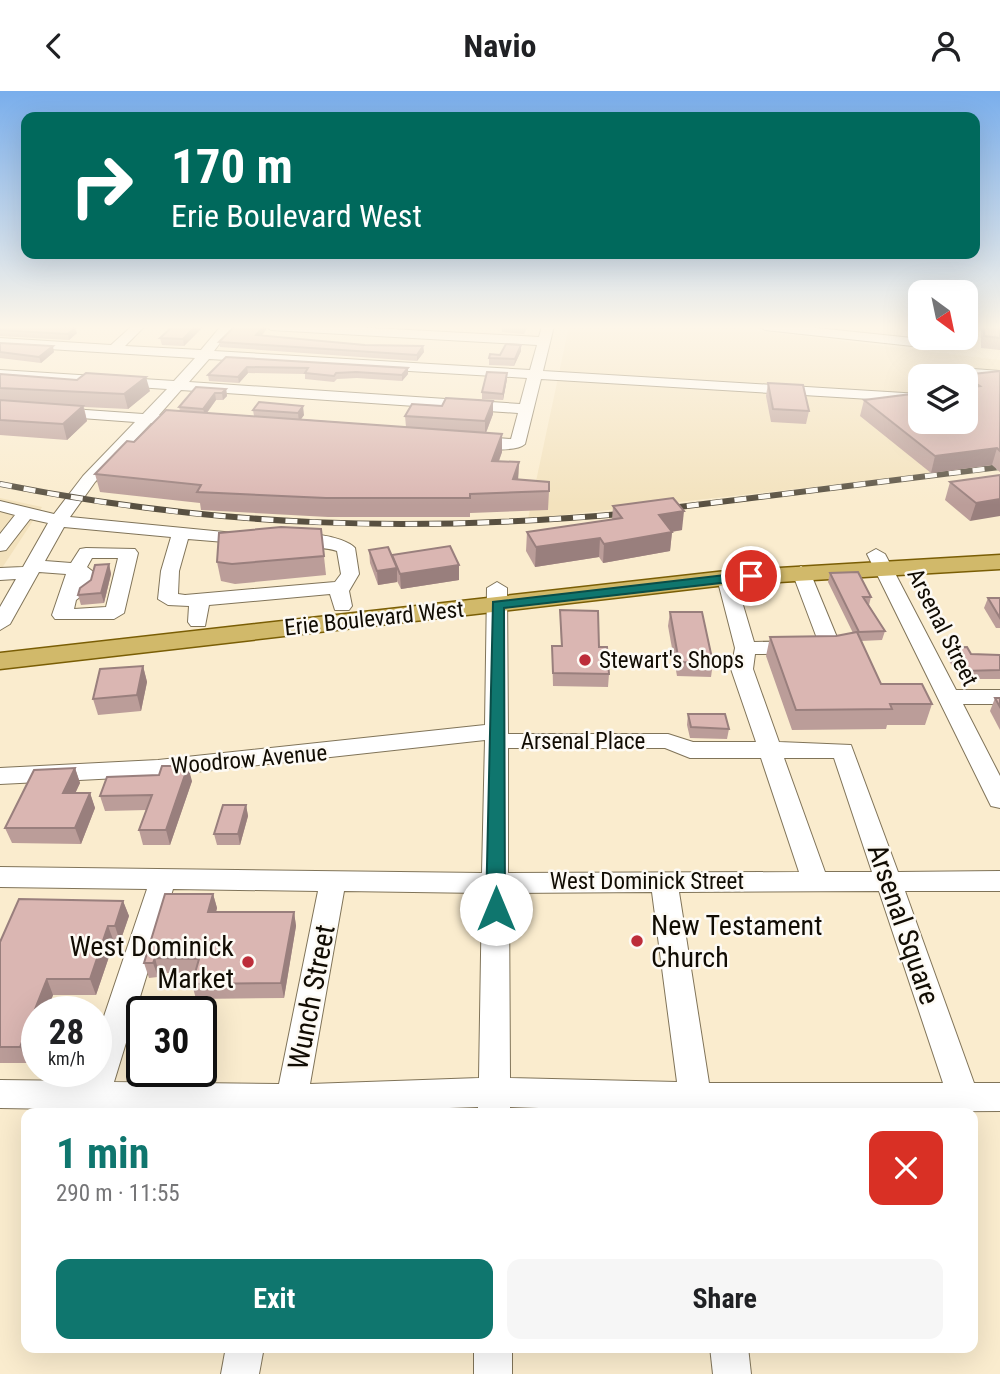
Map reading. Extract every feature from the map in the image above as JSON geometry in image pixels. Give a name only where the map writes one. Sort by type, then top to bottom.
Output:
[{"type":"main road","name":"Erie Boulevard West","points":[[0,643],[112,622],[342,597],[497,596],[801,572],[1000,549]]},
{"type":"main road","name":"Erie Boulevard West","points":[[0,661],[497,596],[718,563],[1000,562]]},
{"type":"street","points":[[0,624],[61,521],[64,510],[89,479],[177,386],[180,386]]},
{"type":"street","points":[[314,386],[526,409]]},
{"type":"street","points":[[449,439],[517,444],[531,386]]},
{"type":"street","points":[[724,386],[908,397]]},
{"type":"street","points":[[0,408],[203,423]]},
{"type":"street","points":[[0,506],[61,521],[181,533],[327,541],[346,548],[350,574],[342,597]]},
{"type":"street","points":[[0,545],[27,511]]},
{"type":"street","points":[[181,533],[170,571],[168,599],[199,611]]},
{"type":"street","points":[[0,574],[31,569],[76,569],[86,573],[81,589],[67,598],[62,615],[112,622],[129,553],[86,554],[76,569]]},
{"type":"street","name":"Arsenal Street","points":[[880,561],[1000,800]]},
{"type":"street","points":[[726,578],[745,648]]},
{"type":"street","points":[[494,1102],[497,596]]},
{"type":"street","points":[[949,697],[1000,697]]},
{"type":"street","name":"Arsenal Place","points":[[497,736],[668,741],[690,750],[844,750]]},
{"type":"street","name":"Woodrow Avenue","points":[[0,776],[158,768],[497,736]]},
{"type":"street","name":"Arsenal Square","points":[[844,750],[964,1098]]},
{"type":"street","name":"West Dominick Street","points":[[0,877],[496,883],[1000,881]]},
{"type":"street","points":[[94,1095],[163,879]]},
{"type":"street","name":"Wunch Street","points":[[290,1106],[333,881]]},
{"type":"street","points":[[0,1094],[94,1095],[290,1106],[494,1102],[696,1105],[1000,1097]]},
{"type":"street","points":[[240,1374],[244,1353]]},
{"type":"street","points":[[493,1353],[493,1374]]},
{"type":"street","points":[[730,1353],[732,1374]]},
{"type":"lane","points":[[801,572],[831,647],[745,648],[742,669],[815,881]]},
{"type":"lane","points":[[664,881],[696,1105]]},
{"type":"shaded area","points":[[556,386],[908,386],[908,434],[978,434],[978,386],[1000,386],[1000,466],[528,519]]},
{"type":"shaded area","points":[[0,498],[42,507],[0,571]]},
{"type":"building","points":[[0,386],[135,386],[124,394],[0,388]]},
{"type":"building","points":[[484,386],[505,386],[503,394],[482,392]]},
{"type":"building","points":[[769,386],[803,386],[809,411],[773,409]]},
{"type":"building","points":[[978,386],[1000,386],[1000,451],[997,448],[935,456],[864,400],[908,394],[908,434],[978,434]]},
{"type":"building","points":[[196,387],[226,389],[222,393],[215,393],[203,409],[179,407]]},
{"type":"building","points":[[446,398],[493,401],[485,421],[405,416],[412,404],[442,406]]},
{"type":"building","points":[[0,400],[83,406],[63,424],[0,420]]},
{"type":"building","points":[[259,402],[303,406],[298,413],[253,410]]},
{"type":"building","points":[[166,410],[502,434],[492,461],[519,462],[513,479],[549,482],[549,491],[470,494],[470,498],[326,498],[197,492],[201,485],[95,474],[127,441],[134,442]]},
{"type":"building","points":[[1000,475],[1000,499],[976,503],[950,482]]},
{"type":"building","points":[[673,498],[684,511],[659,515],[672,532],[604,544],[600,538],[536,547],[527,532],[622,518],[613,506]]},
{"type":"building","points":[[281,527],[321,529],[324,556],[232,564],[217,562],[219,533]]},
{"type":"building","points":[[450,546],[459,565],[400,574],[392,555]]},
{"type":"building","points":[[388,547],[397,568],[377,571],[369,550]]},
{"type":"building","points":[[109,564],[101,593],[78,595],[80,588],[91,580],[95,565]]},
{"type":"building","points":[[858,572],[871,597],[863,597],[885,631],[859,632],[830,573]]},
{"type":"building","points":[[988,598],[1000,598],[1000,618]]},
{"type":"building","points":[[560,610],[598,611],[599,647],[607,647],[609,674],[553,673],[552,646],[562,646]]},
{"type":"building","points":[[670,612],[702,612],[713,663],[679,662]]},
{"type":"building","points":[[857,632],[881,684],[922,684],[932,704],[890,704],[892,709],[796,710],[770,637],[836,636]]},
{"type":"building","points":[[967,647],[971,654],[1000,655],[1000,670],[963,671],[948,648]]},
{"type":"building","points":[[143,666],[137,695],[93,699],[100,669]]},
{"type":"building","points":[[688,714],[725,714],[729,729],[691,727]]},
{"type":"building","points":[[162,766],[188,766],[166,830],[139,830],[152,795],[100,796],[107,777],[159,775]]},
{"type":"building","points":[[75,768],[63,793],[90,793],[75,828],[5,828],[34,770]]},
{"type":"building","points":[[223,805],[246,805],[238,834],[214,834]]},
{"type":"building","points":[[165,894],[213,894],[208,912],[294,912],[281,983],[192,984],[199,959],[155,958],[153,963],[144,963]]},
{"type":"building","points":[[19,899],[123,901],[115,926],[108,926],[90,979],[47,979],[40,996],[21,996],[20,1047],[0,1047],[0,942]]},
{"type":"railway","points":[[663,509],[1000,467]]},
{"type":"railway","points":[[0,484],[159,509],[315,522],[471,523],[632,513]]},
{"type":"place","name":"Stewart's Shops","points":[[585,660]]},
{"type":"place","name":"New Testament Church","points":[[637,941]]},
{"type":"place","name":"West Dominick Market","points":[[248,962]]},
{"type":"route","points":[[496,909],[498,604],[751,576]]}]
